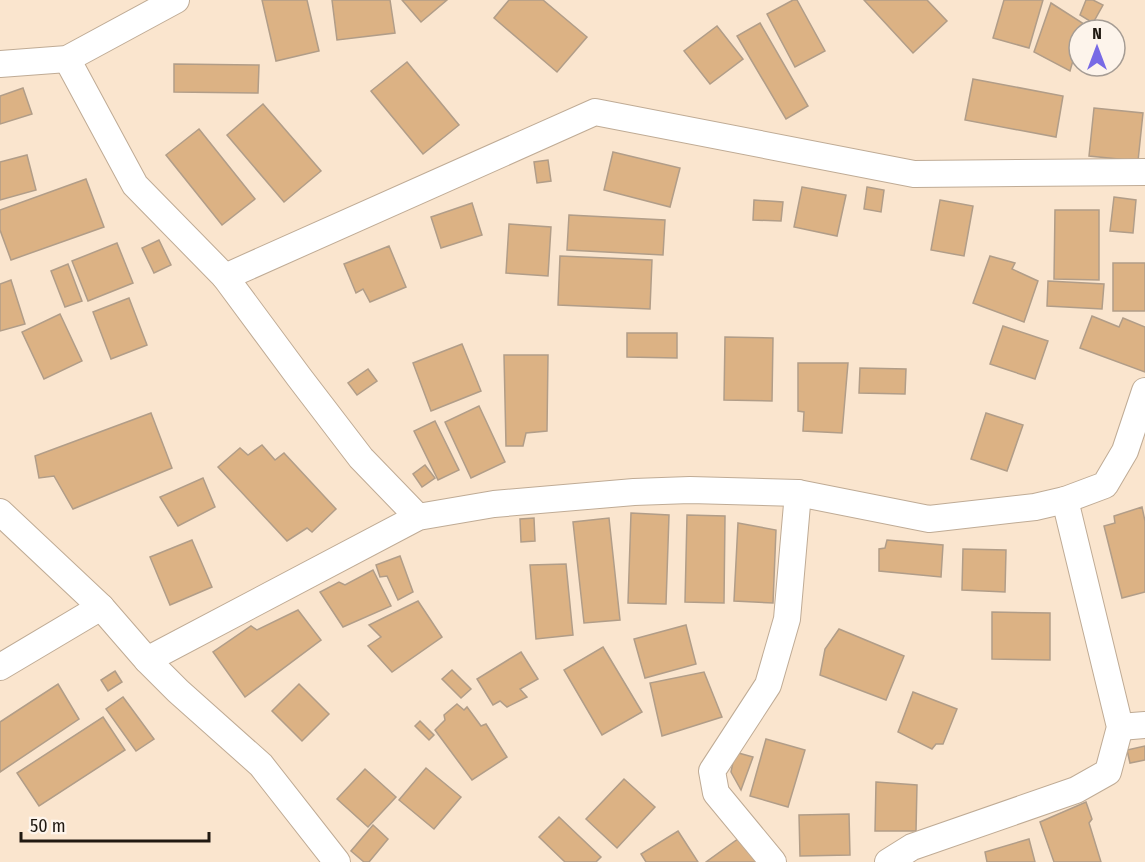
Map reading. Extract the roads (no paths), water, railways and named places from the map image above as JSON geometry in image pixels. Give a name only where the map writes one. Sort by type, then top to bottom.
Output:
[{"type":"street","points":[[0,64],[67,59],[176,0]]},
{"type":"street","points":[[67,59],[135,185],[225,277],[361,458],[418,517]]},
{"type":"street","points":[[225,277],[596,112],[914,174],[1145,172]]},
{"type":"street","points":[[147,660],[418,517],[494,504],[634,492],[690,490],[798,493],[929,519],[1035,507],[1065,500],[1105,485],[1125,451],[1145,391]]},
{"type":"street","points":[[773,862],[716,793],[712,771],[768,684],[787,619],[798,493]]},
{"type":"street","points":[[888,862],[912,847],[1077,790],[1108,772],[1120,727],[1065,500]]},
{"type":"street","points":[[0,512],[101,608],[178,691],[261,765],[337,862]]},
{"type":"street","points":[[0,667],[101,608]]},
{"type":"street","points":[[1120,727],[1145,725]]}]
